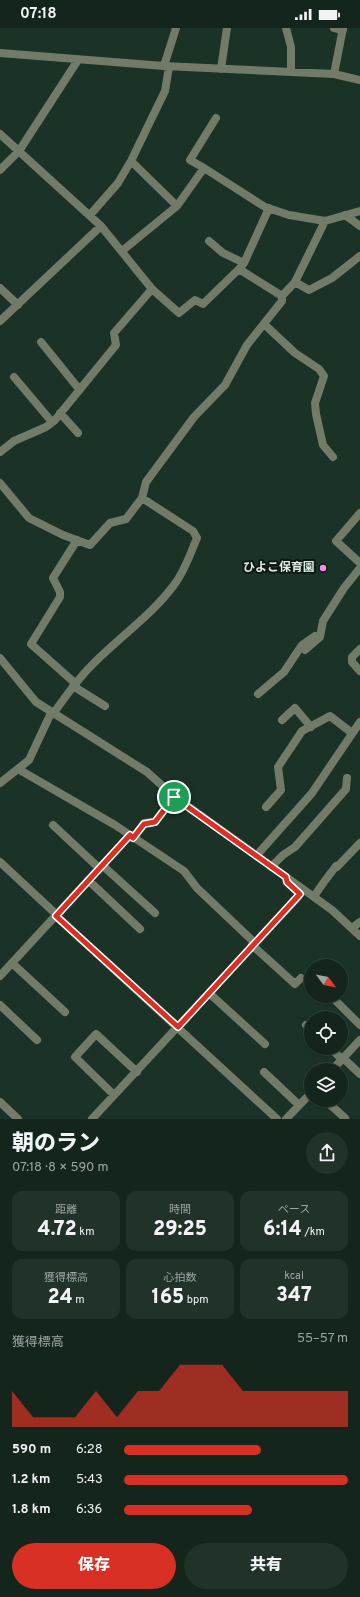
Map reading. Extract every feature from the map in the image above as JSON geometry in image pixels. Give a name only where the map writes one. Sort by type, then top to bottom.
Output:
[{"type":"street","points":[[90,215],[118,182],[131,161],[165,91],[166,66],[176,28]]},
{"type":"street","points":[[221,69],[227,28]]},
{"type":"street","points":[[286,28],[291,47],[291,72]]},
{"type":"street","points":[[334,28],[343,29],[334,74]]},
{"type":"street","points":[[0,53],[166,66],[334,74],[360,80]]},
{"type":"street","points":[[0,170],[19,151],[78,60]]},
{"type":"street","points":[[216,118],[190,160],[269,208],[289,215],[325,221],[360,211]]},
{"type":"street","points":[[0,134],[90,215],[122,251],[152,289],[179,313],[195,300],[203,304],[241,266],[269,208]]},
{"type":"street","points":[[131,161],[177,206]]},
{"type":"street","points":[[122,251],[177,206],[204,168]]},
{"type":"street","points":[[345,216],[360,226]]},
{"type":"street","points":[[1,486],[29,518],[90,545],[110,523],[126,519],[142,498],[146,482],[194,417],[225,386],[247,345],[282,301],[282,296],[295,282],[325,221]]},
{"type":"street","points":[[0,321],[101,226]]},
{"type":"street","points":[[209,241],[282,296]]},
{"type":"street","points":[[295,282],[309,290],[332,278],[360,256]]},
{"type":"street","points":[[0,288],[18,305]]},
{"type":"street","points":[[0,452],[14,441],[46,427],[52,422],[116,345],[114,333],[152,289]]},
{"type":"street","points":[[264,324],[295,353],[319,369],[324,376],[315,403],[316,414],[323,444],[333,457]]},
{"type":"street","points":[[40,342],[79,389]]},
{"type":"street","points":[[14,377],[52,422]]},
{"type":"street","points":[[60,413],[78,433]]},
{"type":"street","points":[[0,783],[29,760],[52,713],[91,666],[138,623],[175,585],[189,558],[197,538],[193,532],[142,498]]},
{"type":"street","points":[[360,513],[336,541],[360,563]]},
{"type":"street","points":[[193,532],[202,530]]},
{"type":"street","points":[[77,540],[53,578],[60,592],[60,597],[31,644],[75,685],[105,706]]},
{"type":"street","points":[[305,650],[318,640],[323,621],[344,588],[360,568]]},
{"type":"street","points":[[258,694],[284,672],[302,645],[321,632]]},
{"type":"street","points":[[360,649],[352,657],[352,662],[360,671]]},
{"type":"street","points":[[0,658],[30,696],[52,713],[147,772],[174,797],[314,897],[360,936]]},
{"type":"street","points":[[282,720],[295,708],[311,727]]},
{"type":"street","points":[[266,808],[282,790],[278,767],[302,731],[330,716],[352,733]]},
{"type":"street","points":[[256,856],[312,793],[360,722]]},
{"type":"street","points":[[18,769],[68,796],[184,871],[197,888],[295,984],[301,978]]},
{"type":"street","points":[[271,867],[283,855],[295,847],[346,789],[347,778]]},
{"type":"street","points":[[0,976],[101,866],[144,824],[155,822],[174,797]]},
{"type":"street","points":[[53,825],[155,913]]},
{"type":"street","points":[[314,897],[336,866],[337,867],[359,847]]},
{"type":"street","points":[[0,862],[277,1119]]},
{"type":"street","points":[[92,1119],[300,894],[287,882],[286,877]]},
{"type":"street","points":[[88,880],[140,929]]},
{"type":"street","points":[[352,928],[360,922]]},
{"type":"street","points":[[12,963],[65,1012]]},
{"type":"street","points":[[209,993],[264,1044]]},
{"type":"street","points":[[338,1003],[360,1025]]},
{"type":"street","points":[[0,1005],[37,1040]]},
{"type":"street","points":[[114,1096],[75,1057],[96,1034],[137,1072]]},
{"type":"street","points":[[339,1063],[360,1040]]},
{"type":"street","points":[[338,1055],[360,1074]]},
{"type":"street","points":[[264,1072],[300,1105]]},
{"type":"street","points":[[286,1119],[304,1101]]},
{"type":"street","points":[[0,1102],[18,1119]]},
{"type":"street","points":[[333,1107],[345,1118]]},
{"type":"place","name":"ひよこ保育園","points":[[323,568]]},
{"type":"route","points":[[174,797],[286,877],[287,882],[300,894],[178,1027],[56,916],[130,835],[133,838],[144,824],[155,822],[174,797]]}]
